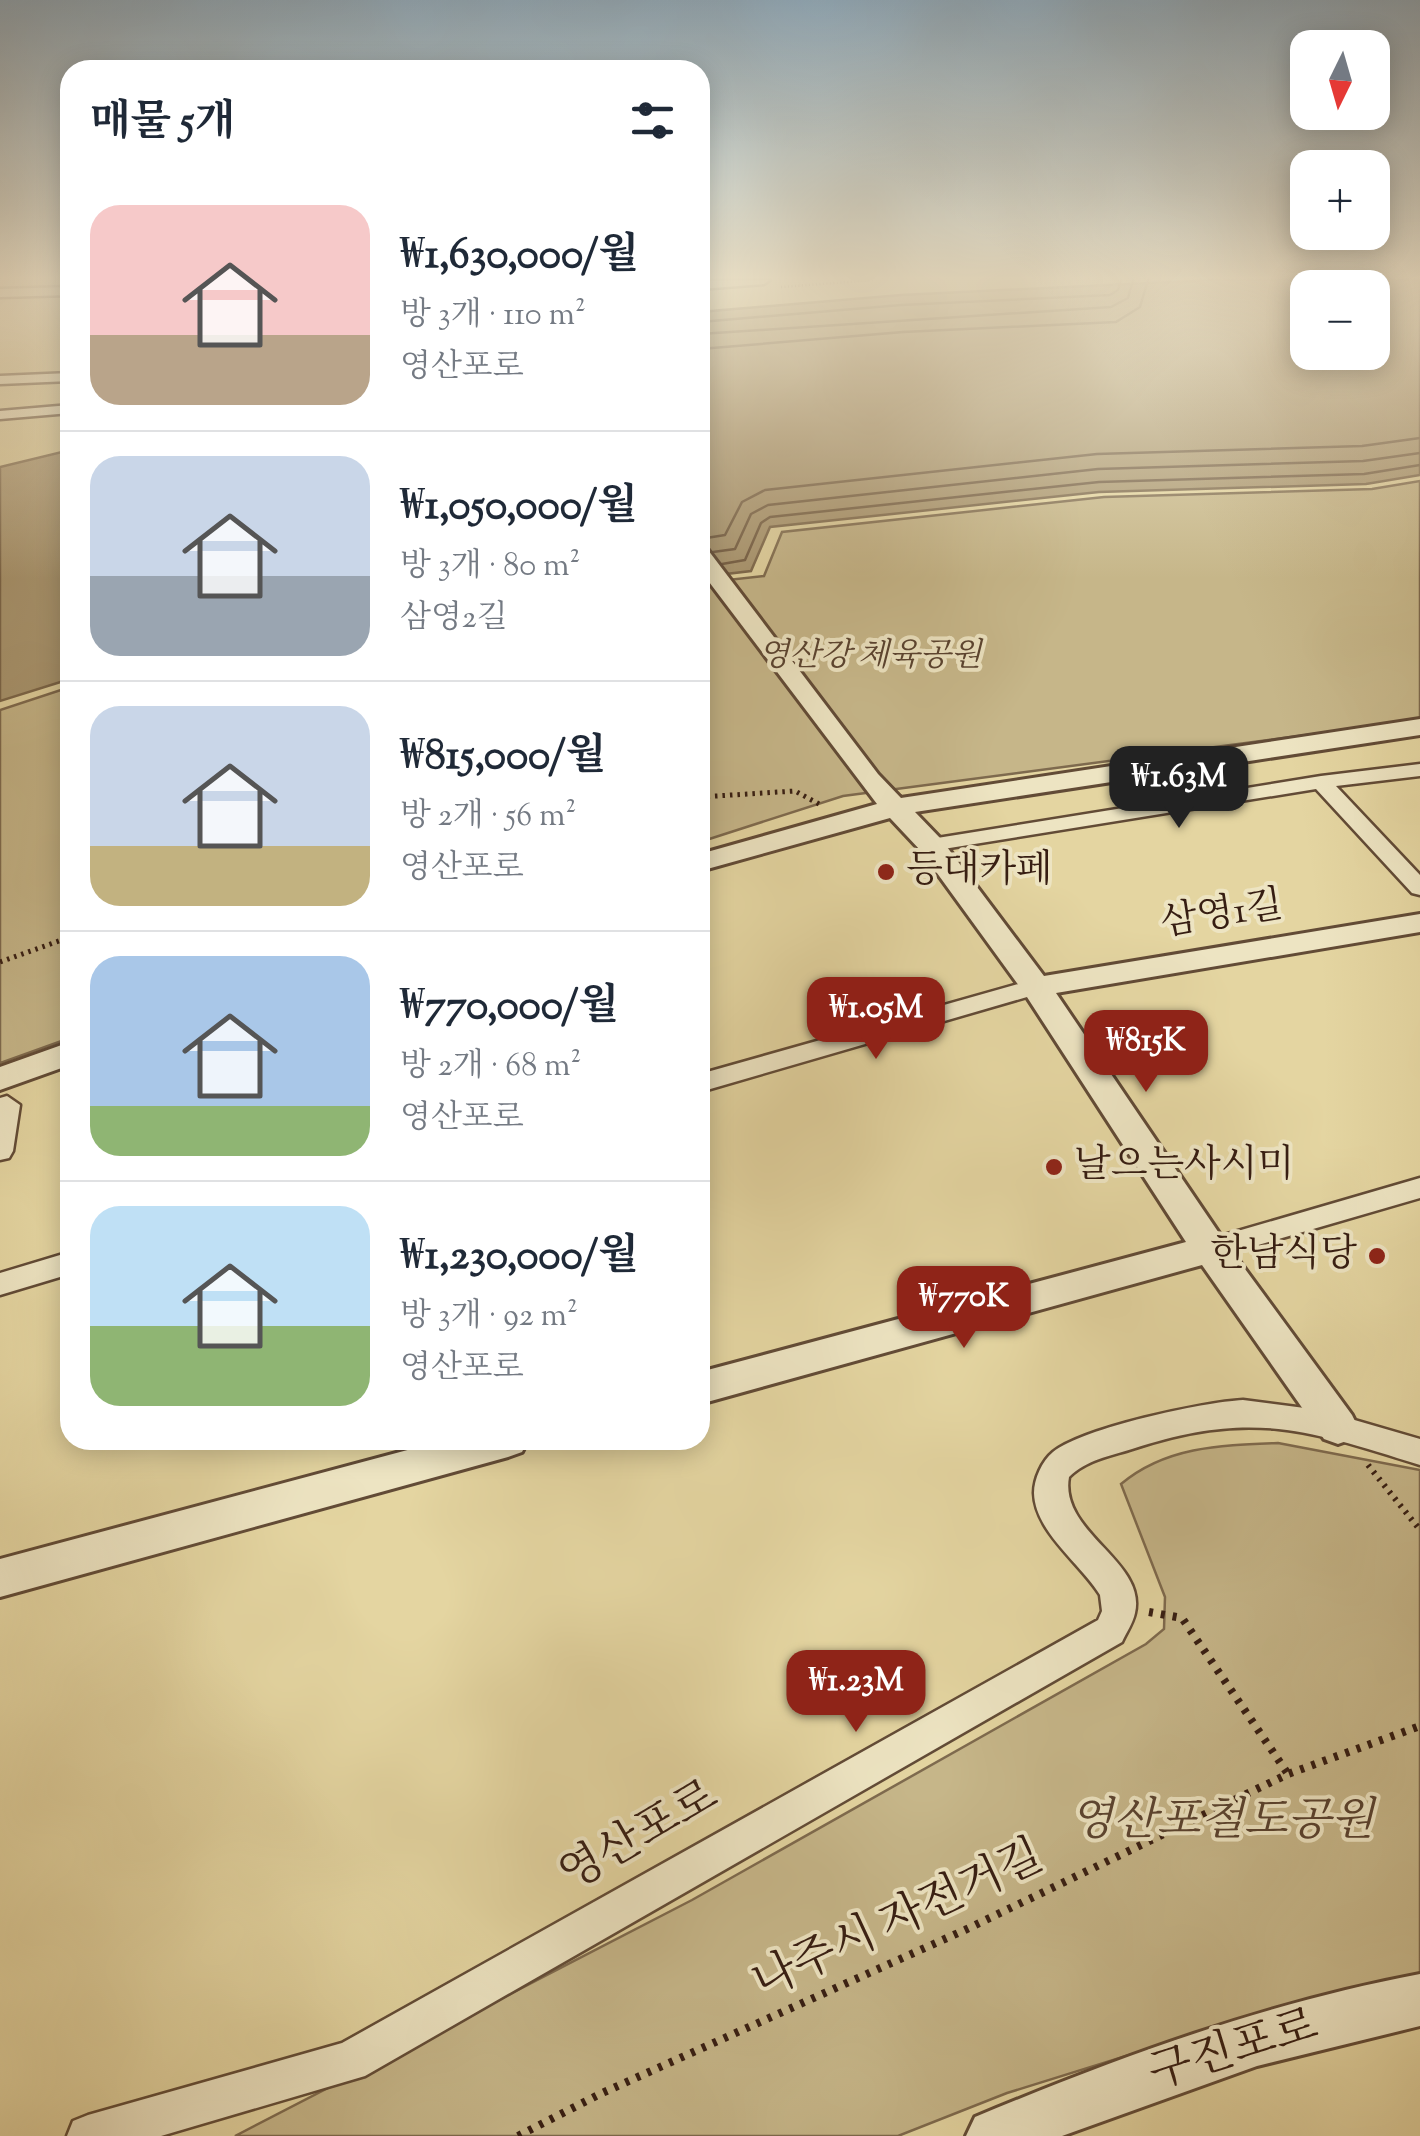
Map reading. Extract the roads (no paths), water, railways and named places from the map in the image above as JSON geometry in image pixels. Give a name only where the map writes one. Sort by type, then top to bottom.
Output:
[{"type":"street","points":[[0,415],[60,410]]},
{"type":"street","points":[[710,569],[869,780],[931,845],[1036,988],[1210,1249],[1338,1427],[1420,1452]]},
{"type":"street","points":[[710,860],[898,807],[1420,727]]},
{"type":"street","points":[[931,845],[1321,782],[1420,770]]},
{"type":"street","points":[[1321,782],[1420,888]]},
{"type":"street","name":"삼영1길","points":[[1036,988],[1420,923]]},
{"type":"street","points":[[710,1081],[1036,988]]},
{"type":"street","points":[[0,1151],[3,1092],[60,1059]]},
{"type":"street","points":[[710,1385],[1420,1188]]},
{"type":"street","points":[[0,1284],[60,1267]]},
{"type":"street","name":"영산포로","points":[[88,2136],[350,2060],[1110,1631],[1122,1608],[1112,1582],[1061,1521],[1052,1501],[1050,1487],[1059,1466],[1095,1447],[1182,1420],[1222,1414],[1266,1414],[1338,1427]]},
{"type":"street","points":[[0,1578],[471,1450]]},
{"type":"street","name":"구진포로","points":[[994,2136],[1157,2074],[1262,2040],[1420,2000]]},
{"type":"water","points":[[710,380],[1420,380],[1420,475],[1366,484],[1099,492],[770,527],[751,571],[710,576]]},
{"type":"water","points":[[60,452],[60,682],[0,701],[0,467]]},
{"type":"place","name":"등대카페","points":[[886,872]]},
{"type":"place","name":"날으는사시미","points":[[1054,1167]]},
{"type":"place","name":"한남식당","points":[[1377,1256]]},
{"type":"park label","name":"영산강 체육공원","points":[[870,657]]},
{"type":"park label","name":"영산포철도공원","points":[[1222,1823]]}]
